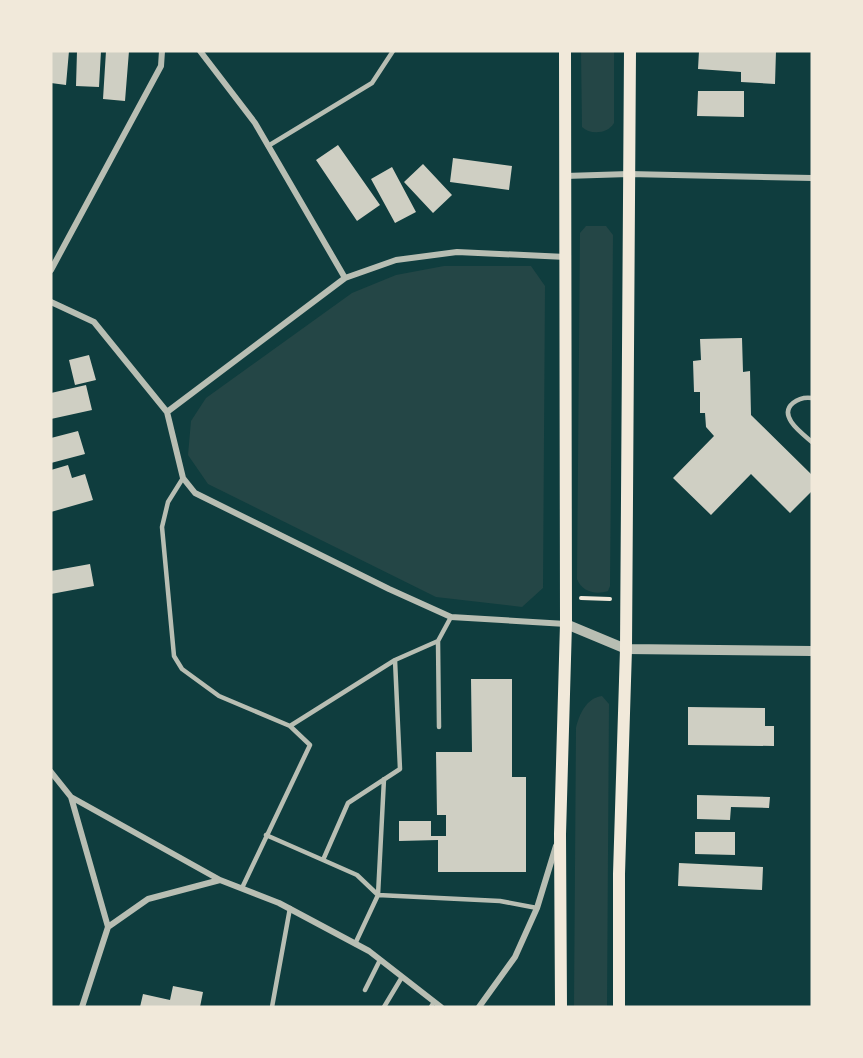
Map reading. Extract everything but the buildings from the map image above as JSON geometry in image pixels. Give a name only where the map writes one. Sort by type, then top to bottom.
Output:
[{"type":"main road","points":[[561,1007],[560,834],[566,624],[565,51]]},
{"type":"main road","points":[[619,1007],[619,874],[626,649],[630,51]]},
{"type":"street","points":[[51,270],[161,66],[162,51]]},
{"type":"street","points":[[200,51],[255,123],[345,278]]},
{"type":"street","points":[[564,176],[629,174],[812,178]]},
{"type":"street","points":[[167,412],[345,278],[396,260],[457,252],[567,257]]},
{"type":"street","points":[[51,302],[94,322],[167,412],[183,478],[195,493],[450,617],[566,624],[626,649],[812,651]]},
{"type":"street","points":[[51,771],[71,797],[108,927],[82,1007]]},
{"type":"street","points":[[71,797],[220,880],[290,909],[369,951],[432,1004],[441,1007]]},
{"type":"street","points":[[479,1007],[515,957],[537,908],[560,834]]},
{"type":"street","points":[[108,927],[148,899],[220,880]]},
{"type":"lane","points":[[268,146],[372,83],[393,51]]},
{"type":"lane","points":[[812,398],[795,402],[788,409],[787,414],[792,423],[812,442]]},
{"type":"lane","points":[[183,478],[168,502],[162,527],[174,656],[182,669],[219,696],[290,726],[310,745],[242,888]]},
{"type":"lane","points":[[439,728],[438,640],[450,617]]},
{"type":"lane","points":[[290,726],[394,660],[438,640]]},
{"type":"lane","points":[[323,860],[348,803],[400,769],[394,660]]},
{"type":"lane","points":[[355,944],[378,895],[384,778]]},
{"type":"lane","points":[[266,835],[357,875],[378,895],[500,901],[537,908]]},
{"type":"lane","points":[[272,1007],[290,909]]},
{"type":"lane","points":[[365,990],[380,960]]},
{"type":"lane","points":[[384,1007],[402,977]]},
{"type":"path","points":[[577,598],[610,599]]},
{"type":"shaded area","points":[[581,51],[614,51],[614,123],[608,129],[599,132],[585,130],[582,127]]},
{"type":"shaded area","points":[[586,226],[606,226],[613,235],[610,586],[608,591],[599,593],[586,590],[577,579],[580,233]]},
{"type":"shaded area","points":[[444,266],[531,266],[545,286],[543,588],[522,607],[436,597],[208,484],[188,455],[191,421],[206,398],[352,293],[396,275]]},
{"type":"shaded area","points":[[602,696],[609,704],[607,1007],[574,1007],[576,728],[581,713],[588,704],[596,697]]}]
